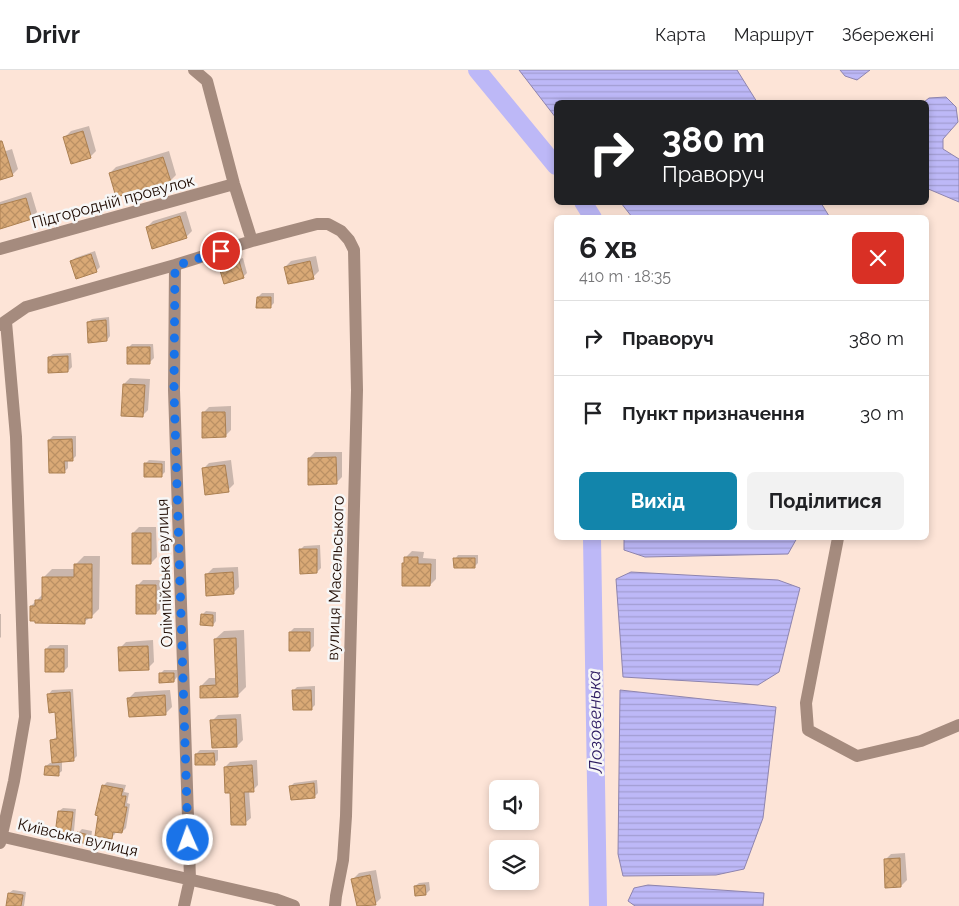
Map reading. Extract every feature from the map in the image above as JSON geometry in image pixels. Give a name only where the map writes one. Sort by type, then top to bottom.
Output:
[{"type":"street","points":[[1,839],[14,781],[25,717],[16,437],[3,323],[26,307],[175,266],[252,241],[234,184],[207,82],[194,70]]},
{"type":"street","name":"Підгородній провулок","points":[[0,249],[234,184]]},
{"type":"street","name":"вулиця Масельського","points":[[252,241],[317,224],[328,224],[341,231],[349,240],[354,250],[357,390],[349,670],[349,742],[343,860],[335,906]]},
{"type":"street","name":"Олімпійська вулиця","points":[[175,266],[174,390],[190,879],[184,906]]},
{"type":"street","points":[[838,540],[806,703],[808,730],[857,756],[921,741],[959,724]]},
{"type":"street","name":"Київська вулиця","points":[[1,839],[190,879],[275,899],[294,906]]},
{"type":"shaded area","points":[[519,70],[737,70],[756,100],[554,100],[554,115]]},
{"type":"shaded area","points":[[840,70],[870,70],[857,80],[845,76]]},
{"type":"shaded area","points":[[946,97],[956,107],[958,122],[943,139],[943,149],[959,159],[959,202],[929,189],[929,100],[926,100],[929,98]]},
{"type":"shaded area","points":[[623,205],[822,205],[828,215],[630,215]]},
{"type":"shaded area","points":[[624,540],[796,540],[788,554],[645,557],[624,550]]},
{"type":"shaded area","points":[[631,572],[778,580],[800,588],[779,672],[758,685],[623,677],[616,579]]},
{"type":"shaded area","points":[[620,690],[776,707],[763,818],[744,869],[716,875],[623,876],[618,854]]},
{"type":"shaded area","points":[[648,885],[764,893],[763,906],[635,906],[628,901],[634,888]]},
{"type":"building","points":[[83,131],[91,158],[71,164],[63,137]]},
{"type":"building","points":[[0,141],[2,141],[13,176],[0,180]]},
{"type":"building","points":[[163,157],[171,182],[116,197],[109,173]]},
{"type":"building","points":[[26,198],[32,219],[0,229],[0,205]]},
{"type":"building","points":[[180,216],[187,238],[152,249],[146,227]]},
{"type":"building","points":[[91,254],[97,272],[76,279],[70,261]]},
{"type":"building","points":[[239,261],[244,278],[224,284],[219,267]]},
{"type":"building","points":[[310,261],[314,279],[288,284],[284,267]]},
{"type":"building","points":[[257,297],[271,297],[271,308],[256,308]]},
{"type":"building","points":[[106,320],[107,341],[88,343],[87,322]]},
{"type":"building","points":[[127,347],[150,347],[150,364],[127,364]]},
{"type":"building","points":[[68,356],[68,372],[48,373],[48,357]]},
{"type":"building","points":[[123,384],[145,385],[143,417],[121,416]]},
{"type":"building","points":[[202,412],[225,412],[226,437],[202,438]]},
{"type":"building","points":[[72,439],[73,461],[64,461],[65,473],[49,473],[48,440]]},
{"type":"building","points":[[336,457],[337,484],[308,485],[308,458]]},
{"type":"building","points":[[144,463],[162,464],[162,477],[144,477]]},
{"type":"building","points":[[225,465],[229,492],[205,495],[202,468]]},
{"type":"building","points":[[132,533],[151,533],[151,564],[132,564]]},
{"type":"building","points":[[299,549],[317,549],[317,573],[300,574]]},
{"type":"building","points":[[404,557],[418,557],[418,564],[431,564],[430,586],[402,586],[402,563],[404,563]]},
{"type":"building","points":[[453,558],[475,558],[475,568],[454,568]]},
{"type":"building","points":[[74,564],[92,564],[92,618],[85,618],[85,624],[35,623],[35,621],[30,621],[30,606],[35,606],[35,600],[42,600],[42,577],[74,577]]},
{"type":"building","points":[[233,572],[234,594],[206,596],[205,574]]},
{"type":"building","points":[[136,585],[156,585],[156,614],[136,614]]},
{"type":"building","points":[[201,614],[213,615],[213,626],[200,625]]},
{"type":"building","points":[[289,632],[310,632],[310,651],[289,651]]},
{"type":"building","points":[[236,638],[238,697],[200,698],[200,686],[216,685],[214,639]]},
{"type":"building","points":[[148,646],[149,670],[119,671],[118,647]]},
{"type":"building","points":[[45,649],[64,649],[64,672],[45,672]]},
{"type":"building","points":[[159,673],[174,673],[174,682],[159,683]]},
{"type":"building","points":[[292,690],[311,690],[312,710],[293,710]]},
{"type":"building","points":[[70,692],[74,761],[52,763],[50,740],[57,739],[55,712],[49,713],[47,694]]},
{"type":"building","points":[[165,695],[166,715],[129,717],[127,698]]},
{"type":"building","points":[[236,719],[237,747],[212,748],[210,720]]},
{"type":"building","points":[[214,753],[215,765],[195,765],[195,754]]},
{"type":"building","points":[[252,765],[254,792],[244,792],[246,825],[231,825],[230,793],[225,793],[224,767]]},
{"type":"building","points":[[45,766],[59,766],[59,776],[44,775]]},
{"type":"building","points":[[314,783],[315,798],[291,800],[289,786]]},
{"type":"building","points":[[102,785],[123,789],[121,796],[126,796],[124,807],[127,807],[122,833],[113,832],[112,839],[95,836],[98,816],[95,815]]},
{"type":"building","points":[[58,811],[73,812],[70,836],[55,834]]},
{"type":"building","points":[[77,832],[89,835],[88,844],[76,842]]},
{"type":"building","points":[[900,858],[901,887],[885,888],[884,859]]},
{"type":"building","points":[[370,875],[376,905],[357,906],[351,879]]},
{"type":"building","points":[[425,885],[426,895],[415,896],[414,886]]},
{"type":"building","points":[[8,893],[23,895],[21,906],[6,906]]},
{"type":"waterway","name":"Лозовенька","points":[[477,70],[554,164]]},
{"type":"waterway","name":"Лозовенька","points":[[585,205],[591,215]]},
{"type":"waterway","name":"Лозовенька","points":[[592,540],[598,906]]},
{"type":"route","points":[[188,840],[174,390],[175,266],[221,251]]}]
